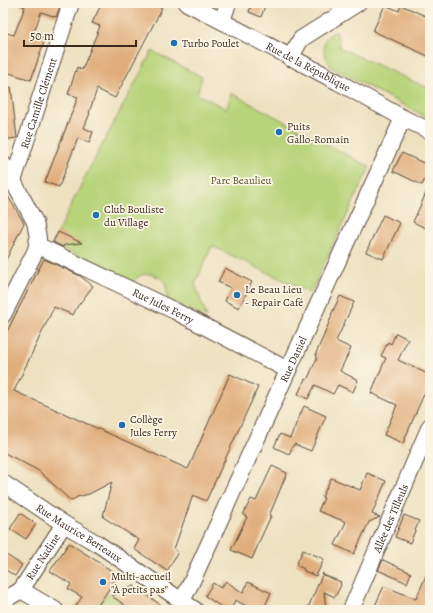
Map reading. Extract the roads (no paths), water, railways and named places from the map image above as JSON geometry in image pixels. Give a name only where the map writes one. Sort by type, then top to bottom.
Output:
[{"type":"street","name":"Rue Camille Clément","points":[[13,181],[72,3]]},
{"type":"street","name":"Rue de la République","points":[[187,3],[430,131]]},
{"type":"street","points":[[222,21],[228,3]]},
{"type":"street","points":[[290,58],[300,39],[358,3]]},
{"type":"street","name":"Rue Daniel","points":[[182,601],[403,118]]},
{"type":"street","points":[[3,164],[35,222],[38,234],[38,245],[3,315]]},
{"type":"street","name":"Rue Jules Ferry","points":[[38,245],[162,305],[288,370]]},
{"type":"street","name":"Allée des Tilleuls","points":[[350,610],[430,426]]},
{"type":"street","name":"Rue Maurice Berteaux","points":[[3,483],[64,524],[98,544],[195,610]]},
{"type":"street","name":"Rue Nadine","points":[[3,601],[21,590],[64,524]]},
{"type":"street","name":"Rue Nadine","points":[[21,590],[55,610]]},
{"type":"place","name":"Turbo Poulet","points":[[174,43]]},
{"type":"place","name":"Puits Gallo-Romain","points":[[279,132]]},
{"type":"place","name":"Club Bouliste du Village","points":[[96,215]]},
{"type":"place","name":"Le Beau Lieu - Repair Café","points":[[237,295]]},
{"type":"place","name":"Collège Jules Ferry","points":[[122,425]]},
{"type":"place","name":"Multi-accueil \"À petits pas\"","points":[[103,582]]},
{"type":"park label","name":"Parc Beaulieu","points":[[241,180]]}]
